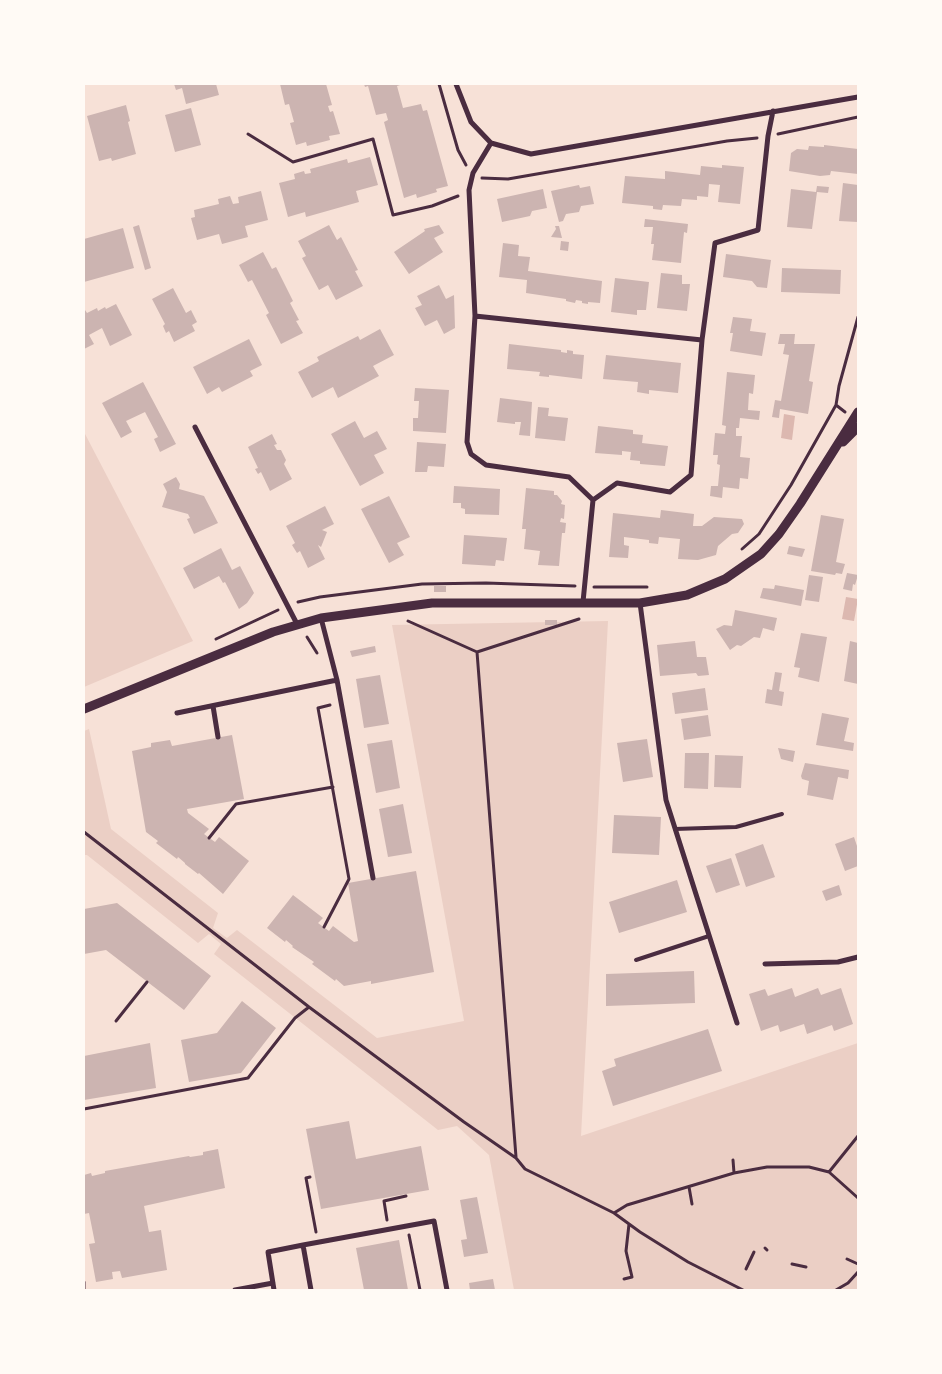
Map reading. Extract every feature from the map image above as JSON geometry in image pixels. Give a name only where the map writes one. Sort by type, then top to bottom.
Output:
[{"type":"street","points":[[456,84],[471,122],[491,143],[531,154],[858,97]]},
{"type":"street","points":[[582,602],[593,500],[617,483],[670,492],[690,475],[702,340],[715,243],[758,230],[768,136],[773,111]]},
{"type":"street","points":[[491,143],[473,173],[470,192],[475,316],[467,442],[472,454],[486,466],[569,477],[593,500]]},
{"type":"street","points":[[475,316],[702,340]]},
{"type":"street","points":[[84,709],[296,624],[321,618],[432,603],[640,603],[687,595],[725,579],[761,554],[779,534],[832,452],[857,420]]},
{"type":"street","points":[[195,427],[296,624]]},
{"type":"street","points":[[640,603],[666,800],[737,1023]]},
{"type":"street","points":[[321,618],[337,680],[373,878]]},
{"type":"street","points":[[177,713],[337,680]]},
{"type":"street","points":[[213,706],[218,737]]},
{"type":"street","points":[[765,964],[838,962],[858,956]]},
{"type":"street","points":[[274,1290],[268,1252],[434,1221],[447,1290]]},
{"type":"street","points":[[303,1245],[311,1290]]},
{"type":"street","points":[[235,1290],[273,1283]]},
{"type":"lane","points":[[675,829],[736,827],[782,814]]},
{"type":"lane","points":[[636,960],[709,936]]},
{"type":"path","points":[[439,84],[458,150],[469,170]]},
{"type":"path","points":[[776,134],[858,117]]},
{"type":"path","points":[[248,134],[293,162],[373,139],[393,215],[432,206],[470,192]]},
{"type":"path","points":[[480,177],[492,180],[508,179],[721,142],[762,137]]},
{"type":"path","points":[[739,552],[759,534],[773,514],[792,485],[836,406],[839,386],[858,317]]},
{"type":"path","points":[[836,406],[857,420]]},
{"type":"path","points":[[209,642],[287,605],[320,597],[422,584],[486,583],[584,587],[648,586]]},
{"type":"path","points":[[408,621],[477,652],[579,619]]},
{"type":"path","points":[[307,637],[318,654]]},
{"type":"path","points":[[477,652],[516,1158]]},
{"type":"path","points":[[324,927],[349,879],[318,708],[332,705],[327,682]]},
{"type":"path","points":[[210,838],[236,804],[332,787]]},
{"type":"path","points":[[84,832],[308,1007],[516,1158],[525,1169],[614,1213],[688,1262],[742,1290]]},
{"type":"path","points":[[116,1021],[147,982]]},
{"type":"path","points":[[84,1109],[248,1078],[295,1018],[308,1007]]},
{"type":"path","points":[[829,1172],[858,1136]]},
{"type":"path","points":[[733,1160],[734,1172]]},
{"type":"path","points":[[614,1213],[627,1205],[734,1172],[767,1167],[809,1167],[829,1172],[858,1198]]},
{"type":"path","points":[[689,1187],[692,1204]]},
{"type":"path","points":[[624,1279],[632,1277],[626,1251],[629,1223]]},
{"type":"path","points":[[400,1237],[410,1235],[420,1290]]},
{"type":"path","points":[[746,1269],[754,1252]]},
{"type":"path","points":[[847,1258],[858,1264]]},
{"type":"path","points":[[792,1264],[806,1267]]},
{"type":"path","points":[[836,1290],[848,1283],[858,1272]]},
{"type":"path","points":[[84,1282],[84,1290]]},
{"type":"shaded area","points":[[784,414],[795,416],[792,440],[781,438]]},
{"type":"shaded area","points":[[84,432],[193,641],[84,687]]},
{"type":"shaded area","points":[[846,597],[858,599],[854,621],[842,619]]},
{"type":"shaded area","points":[[608,621],[581,1136],[858,1043],[858,1290],[514,1290],[489,1155],[457,1126],[438,1130],[214,954],[221,944],[209,934],[198,943],[87,855],[84,855],[84,731],[89,729],[111,829],[218,913],[213,928],[227,938],[237,930],[377,1038],[464,1021],[392,625]]},
{"type":"building","points":[[174,84],[216,84],[219,95],[186,104],[182,88],[176,90]]},
{"type":"building","points":[[280,84],[326,84],[332,105],[328,106],[330,112],[333,111],[340,134],[329,136],[330,140],[307,146],[306,142],[296,145],[290,123],[294,122],[289,104],[285,105]]},
{"type":"building","points":[[364,84],[403,84],[397,86],[403,108],[421,104],[423,111],[427,110],[448,186],[436,189],[437,192],[417,198],[416,194],[404,198],[384,122],[388,120],[386,113],[376,115],[368,86],[365,87]]},
{"type":"building","points":[[126,105],[136,154],[112,161],[111,158],[99,161],[87,116]]},
{"type":"building","points":[[191,108],[201,145],[175,152],[165,115]]},
{"type":"building","points":[[824,145],[858,149],[858,174],[831,171],[830,175],[820,176],[789,171],[791,153],[797,149],[808,150],[809,146],[824,147]]},
{"type":"building","points":[[370,157],[378,185],[356,191],[359,202],[306,217],[305,212],[288,217],[279,183],[295,179],[294,174],[304,171],[305,174],[311,173],[310,169],[347,159],[348,163]]},
{"type":"building","points":[[722,165],[744,167],[740,204],[718,202],[720,185],[709,184],[708,197],[697,196],[697,200],[682,199],[681,206],[663,205],[662,210],[653,209],[653,206],[622,203],[625,176],[665,179],[665,171],[700,175],[701,166],[722,168]]},
{"type":"building","points":[[843,183],[858,185],[858,222],[839,221]]},
{"type":"building","points":[[579,185],[580,188],[590,186],[594,204],[581,206],[579,212],[566,214],[563,221],[559,222],[551,191]]},
{"type":"building","points":[[817,186],[829,187],[828,193],[817,192],[812,229],[787,227],[791,189],[816,192]]},
{"type":"building","points":[[543,189],[547,208],[532,211],[530,216],[502,222],[497,199]]},
{"type":"building","points":[[261,191],[268,220],[245,226],[248,237],[222,244],[219,234],[197,240],[191,218],[195,217],[194,210],[219,204],[218,199],[230,196],[233,204],[239,203],[238,197]]},
{"type":"building","points":[[645,219],[688,224],[687,233],[684,232],[681,263],[652,260],[654,244],[651,244],[653,227],[644,227]]},
{"type":"building","points":[[139,225],[151,268],[145,270],[133,227]]},
{"type":"building","points":[[329,225],[337,240],[341,237],[358,270],[355,271],[363,286],[336,300],[328,285],[319,290],[302,258],[306,256],[298,241]]},
{"type":"building","points":[[439,225],[444,233],[434,238],[443,252],[409,274],[394,252],[425,231],[424,229]]},
{"type":"building","points":[[555,226],[559,226],[562,238],[551,237],[556,229]]},
{"type":"building","points":[[123,228],[134,268],[84,282],[84,239]]},
{"type":"building","points":[[561,241],[569,242],[568,251],[560,250]]},
{"type":"building","points":[[503,243],[519,245],[518,256],[530,257],[528,271],[602,281],[600,303],[588,302],[588,304],[576,300],[575,303],[566,301],[566,299],[526,293],[527,280],[499,277]]},
{"type":"building","points":[[263,252],[272,269],[276,267],[293,301],[290,303],[299,320],[296,321],[303,333],[281,344],[266,315],[269,313],[252,280],[248,282],[239,265]]},
{"type":"building","points":[[726,254],[771,260],[767,288],[757,287],[752,281],[723,277]]},
{"type":"building","points":[[782,268],[841,270],[840,294],[781,292]]},
{"type":"building","points":[[661,273],[682,275],[682,284],[690,284],[687,311],[657,308]]},
{"type":"building","points":[[615,278],[649,282],[646,310],[637,310],[637,315],[611,312]]},
{"type":"building","points":[[439,285],[446,299],[454,295],[455,328],[444,334],[437,320],[425,326],[415,308],[422,305],[417,296]]},
{"type":"building","points":[[173,288],[186,313],[191,310],[197,322],[192,325],[195,331],[174,342],[169,331],[166,333],[163,326],[165,324],[152,299]]},
{"type":"building","points":[[116,304],[132,335],[110,346],[102,328],[89,335],[94,344],[84,349],[84,310],[87,313],[97,308],[98,311]]},
{"type":"building","points":[[733,317],[752,319],[750,331],[766,333],[762,356],[730,351],[733,333],[730,333]]},
{"type":"building","points":[[380,329],[394,355],[373,366],[379,376],[338,398],[333,387],[312,398],[298,372],[319,361],[317,357],[358,336],[360,340]]},
{"type":"building","points":[[780,334],[795,334],[794,344],[815,344],[809,381],[813,382],[808,414],[780,409],[779,418],[772,417],[775,400],[781,401],[789,355],[783,354],[785,344],[778,344]]},
{"type":"building","points":[[249,339],[262,365],[250,371],[253,376],[222,392],[219,387],[207,394],[193,367]]},
{"type":"building","points":[[509,344],[561,350],[561,352],[567,353],[567,350],[573,351],[573,354],[584,355],[582,379],[549,375],[549,377],[539,376],[540,372],[507,369]]},
{"type":"building","points":[[606,355],[681,363],[678,393],[649,390],[649,394],[637,392],[638,382],[603,379]]},
{"type":"building","points":[[727,372],[755,375],[753,394],[749,393],[748,410],[760,411],[759,420],[740,418],[739,428],[736,428],[736,436],[742,436],[740,457],[750,458],[748,479],[740,478],[739,489],[723,487],[722,498],[710,496],[711,486],[718,486],[720,465],[717,464],[718,455],[713,455],[715,433],[725,434],[726,426],[722,425]]},
{"type":"building","points":[[143,382],[176,444],[160,452],[154,439],[158,437],[145,412],[126,421],[132,432],[121,438],[102,403]]},
{"type":"building","points":[[415,388],[449,390],[446,433],[413,431],[413,418],[418,418],[419,401],[414,401]]},
{"type":"building","points":[[500,398],[532,402],[530,436],[519,435],[521,422],[515,422],[515,424],[497,422]]},
{"type":"building","points":[[538,407],[549,408],[548,416],[568,418],[565,441],[535,438]]},
{"type":"building","points":[[355,421],[364,438],[377,431],[387,449],[374,455],[384,473],[360,486],[331,434]]},
{"type":"building","points":[[598,426],[633,430],[633,434],[643,435],[642,443],[668,446],[665,466],[640,464],[640,461],[630,460],[631,452],[622,451],[622,455],[595,453]]},
{"type":"building","points":[[272,434],[277,444],[274,445],[277,450],[281,450],[286,460],[284,464],[292,479],[270,491],[261,472],[258,474],[255,469],[258,468],[248,447]]},
{"type":"building","points":[[417,442],[446,444],[444,467],[428,466],[427,472],[415,472]]},
{"type":"building","points":[[176,477],[180,484],[179,489],[204,496],[218,523],[194,534],[187,519],[190,518],[188,514],[162,507],[167,492],[163,484]]},
{"type":"building","points":[[454,486],[500,489],[499,515],[465,514],[465,509],[461,508],[461,503],[453,503]]},
{"type":"building","points":[[526,488],[554,491],[554,495],[557,495],[562,501],[561,504],[565,505],[564,519],[561,518],[560,522],[566,523],[565,533],[562,533],[559,566],[538,565],[540,551],[524,549],[526,529],[522,529]]},
{"type":"building","points":[[389,496],[410,537],[397,543],[404,555],[389,563],[361,509]]},
{"type":"building","points":[[325,506],[334,524],[322,530],[327,532],[321,547],[318,545],[325,559],[308,568],[300,551],[297,553],[292,545],[295,543],[286,526]]},
{"type":"building","points":[[661,510],[694,514],[693,526],[702,526],[714,517],[742,519],[744,524],[738,533],[732,534],[718,546],[716,555],[698,560],[678,559],[680,539],[659,537],[658,544],[649,543],[649,540],[624,537],[624,545],[629,546],[628,558],[609,557],[613,513],[660,518]]},
{"type":"building","points":[[821,515],[844,519],[836,562],[845,564],[842,574],[836,573],[835,575],[811,571]]},
{"type":"building","points":[[464,535],[507,538],[504,561],[496,560],[495,566],[462,564]]},
{"type":"building","points":[[789,546],[805,549],[802,557],[787,554]]},
{"type":"building","points":[[221,548],[232,570],[240,566],[254,593],[247,603],[239,609],[225,582],[223,583],[219,576],[194,589],[183,568]]},
{"type":"building","points":[[847,573],[858,575],[855,585],[853,584],[852,591],[843,589]]},
{"type":"building","points":[[809,575],[823,577],[819,602],[805,600]]},
{"type":"building","points":[[775,585],[804,590],[801,606],[760,598],[763,588],[774,589]]},
{"type":"building","points":[[434,586],[446,586],[446,592],[434,592]]},
{"type":"building","points":[[735,610],[777,618],[774,631],[763,628],[760,638],[754,637],[741,646],[737,645],[730,650],[716,629],[724,625],[732,626]]},
{"type":"building","points":[[545,620],[557,620],[557,625],[545,625]]},
{"type":"building","points":[[801,633],[827,637],[819,682],[798,677],[800,668],[794,667]]},
{"type":"building","points":[[695,641],[697,657],[706,657],[709,675],[698,676],[696,673],[660,676],[657,645]]},
{"type":"building","points":[[850,641],[858,643],[858,684],[844,681]]},
{"type":"building","points":[[375,646],[376,652],[352,657],[350,651]]},
{"type":"building","points":[[775,672],[782,673],[779,691],[784,692],[782,706],[765,703],[767,689],[772,690]]},
{"type":"building","points":[[380,675],[389,724],[364,728],[356,679]]},
{"type":"building","points":[[705,688],[708,710],[675,714],[672,693]]},
{"type":"building","points":[[822,713],[849,718],[844,741],[854,743],[853,751],[816,745]]},
{"type":"building","points":[[708,715],[711,736],[684,740],[681,719]]},
{"type":"building","points":[[232,735],[244,799],[187,809],[188,813],[209,829],[204,834],[215,842],[219,837],[249,861],[223,894],[178,857],[177,859],[156,843],[158,841],[146,832],[132,751],[151,747],[151,743],[170,740],[172,746]]},
{"type":"building","points":[[647,739],[653,777],[623,782],[617,743]]},
{"type":"building","points":[[392,740],[400,788],[376,793],[367,744]]},
{"type":"building","points":[[778,748],[795,751],[793,762],[781,759]]},
{"type":"building","points":[[685,753],[709,753],[708,789],[684,788]]},
{"type":"building","points":[[715,755],[743,756],[741,788],[714,787]]},
{"type":"building","points":[[805,763],[849,770],[848,779],[838,777],[833,800],[807,795],[809,781],[802,779],[801,776]]},
{"type":"building","points":[[403,804],[412,853],[388,857],[379,809]]},
{"type":"building","points":[[614,815],[661,817],[659,855],[612,853]]},
{"type":"building","points":[[854,837],[858,849],[858,866],[845,871],[835,844]]},
{"type":"building","points":[[763,844],[775,877],[746,887],[735,854]]},
{"type":"building","points":[[731,858],[740,885],[716,893],[706,866]]},
{"type":"building","points":[[416,871],[434,972],[371,984],[371,981],[344,986],[312,964],[314,962],[292,947],[286,940],[285,942],[267,928],[293,895],[323,918],[318,923],[329,931],[333,926],[354,942],[358,941],[348,883]]},
{"type":"building","points":[[677,880],[687,912],[619,933],[609,902]]},
{"type":"building","points":[[839,885],[842,895],[826,901],[822,891]]},
{"type":"building","points":[[117,903],[211,976],[184,1010],[106,950],[84,954],[84,909]]},
{"type":"building","points":[[694,971],[695,1003],[606,1006],[606,974]]},
{"type":"building","points":[[792,988],[795,997],[818,988],[821,995],[841,988],[853,1024],[834,1031],[832,1025],[807,1034],[804,1024],[780,1032],[778,1025],[761,1031],[749,994],[765,989],[768,996]]},
{"type":"building","points":[[242,1001],[276,1028],[241,1073],[189,1082],[181,1040],[217,1033]]},
{"type":"building","points":[[708,1029],[722,1071],[613,1106],[602,1071],[616,1066],[614,1059]]},
{"type":"building","points":[[150,1043],[156,1088],[84,1100],[84,1056]]},
{"type":"building","points":[[349,1121],[356,1159],[421,1146],[429,1190],[321,1209],[306,1129]]},
{"type":"building","points":[[218,1149],[225,1188],[144,1206],[149,1232],[161,1230],[167,1270],[122,1278],[120,1271],[112,1272],[113,1279],[96,1282],[89,1244],[95,1243],[89,1213],[84,1214],[84,1175],[91,1173],[92,1176],[105,1173],[105,1171],[203,1155],[203,1152]]},
{"type":"building","points":[[477,1197],[488,1253],[464,1257],[461,1240],[467,1239],[460,1200]]},
{"type":"building","points":[[399,1240],[408,1290],[364,1290],[356,1248]]},
{"type":"building","points":[[493,1279],[495,1290],[470,1290],[469,1283]]}]
